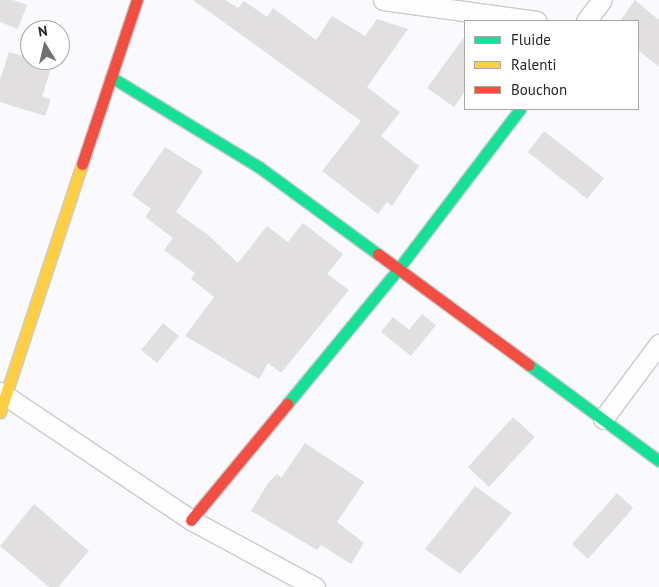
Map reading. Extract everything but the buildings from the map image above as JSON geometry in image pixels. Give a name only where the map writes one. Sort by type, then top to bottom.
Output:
[{"type":"street","points":[[137,0],[2,400],[191,520],[316,587]]},
{"type":"street","points":[[383,0],[529,20]]},
{"type":"street","points":[[587,20],[602,0]]},
{"type":"street","points":[[111,77],[259,167],[399,268],[659,461]]},
{"type":"street","points":[[191,520],[399,268],[519,110]]},
{"type":"street","points":[[603,419],[659,344]]},
{"type":"traffic: fast","points":[[111,77],[259,167],[378,254]]},
{"type":"traffic: fast","points":[[287,404],[399,268],[519,110]]},
{"type":"traffic: fast","points":[[529,365],[659,461]]},
{"type":"traffic: slow","points":[[0,412],[82,164]]},
{"type":"traffic: jam","points":[[82,164],[137,0]]},
{"type":"traffic: jam","points":[[378,254],[529,365]]},
{"type":"traffic: jam","points":[[191,520],[287,404]]}]
